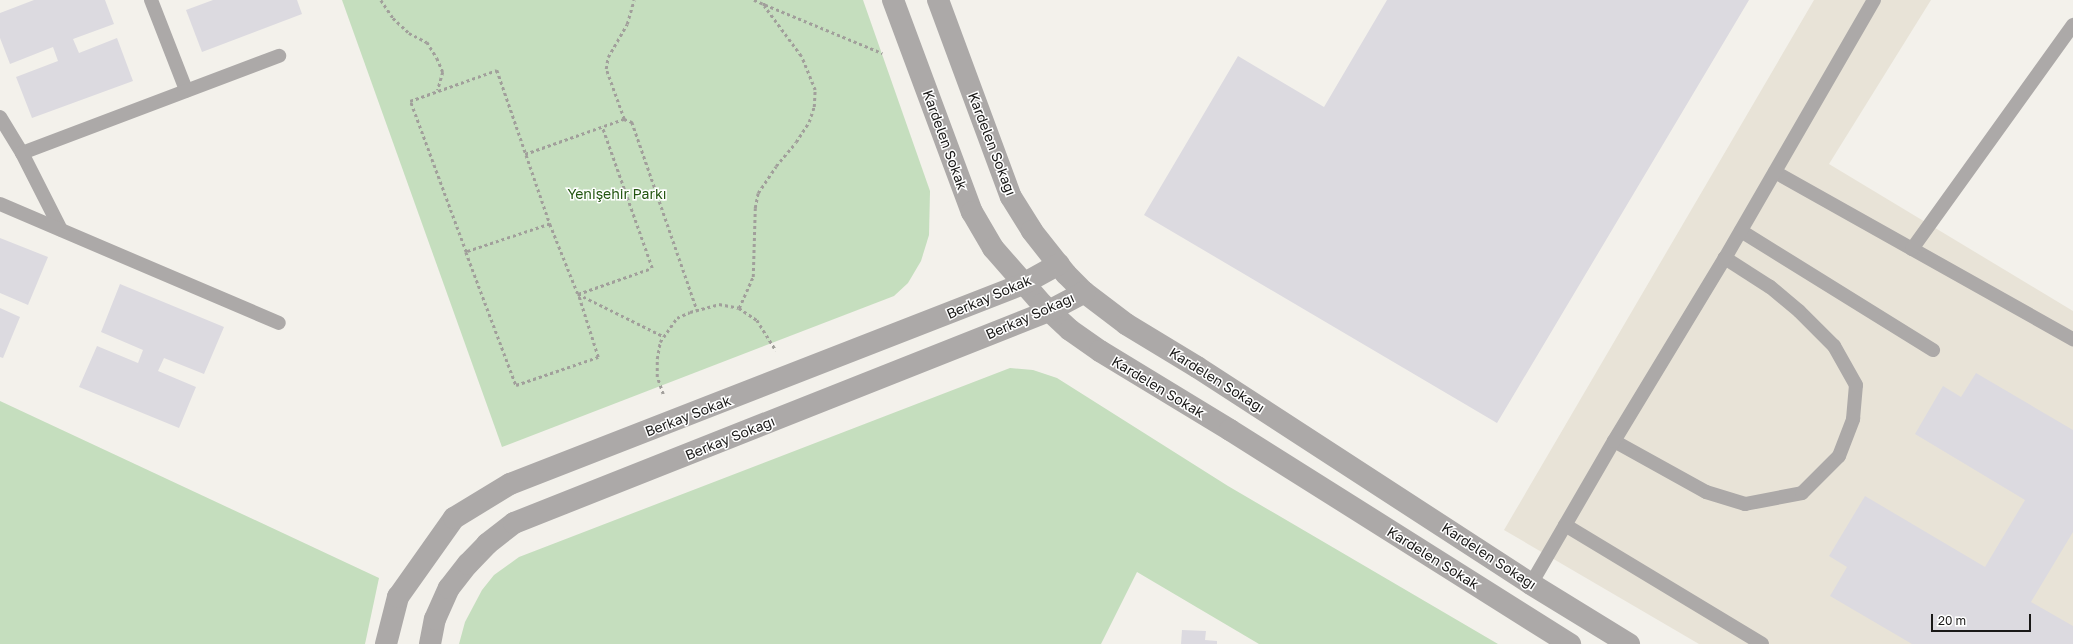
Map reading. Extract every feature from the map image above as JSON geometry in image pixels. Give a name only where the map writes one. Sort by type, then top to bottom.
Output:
[{"type":"street","name":"Kardelen Sokak","points":[[894,0],[972,212],[993,248],[1023,284],[1049,311],[1070,330],[1100,351],[1230,430],[1570,644]]},
{"type":"street","name":"Kardelen Sokağı","points":[[938,0],[1011,197],[1032,231],[1058,264],[1084,292],[1126,324],[1260,407],[1531,584],[1629,644]]},
{"type":"street","name":"Berkay Sokak","points":[[386,644],[398,597],[454,518],[510,484],[791,376],[1023,284],[1058,264]]},
{"type":"street","name":"Berkay Sokağı","points":[[430,644],[435,619],[448,588],[468,564],[488,544],[514,523],[1049,311],[1084,292]]},
{"type":"lane","points":[[152,0],[186,90]]},
{"type":"lane","points":[[1531,584],[1614,441],[1741,231],[1874,0]]},
{"type":"lane","points":[[1912,249],[2073,25]]},
{"type":"lane","points":[[22,153],[279,56]]},
{"type":"lane","points":[[0,117],[22,153],[61,230]]},
{"type":"lane","points":[[1775,172],[2073,339]]},
{"type":"lane","points":[[0,204],[279,323]]},
{"type":"lane","points":[[1741,231],[1933,350]]},
{"type":"lane","points":[[1614,441],[1706,492],[1745,504],[1802,493],[1839,456],[1853,419],[1856,386],[1834,346],[1794,306],[1770,287],[1725,258]]},
{"type":"lane","points":[[1565,525],[1762,644]]},
{"type":"path","points":[[381,0],[393,18],[409,33],[427,42],[437,58],[443,72],[438,91]]},
{"type":"path","points":[[624,119],[606,69],[608,57],[627,24],[634,0]]},
{"type":"path","points":[[754,0],[764,6],[918,67]]},
{"type":"path","points":[[739,308],[753,278],[755,208],[758,193],[776,166],[796,142],[809,122],[814,107],[815,90],[802,56],[764,6],[763,0]]},
{"type":"path","points":[[497,70],[525,154],[550,224],[578,294],[598,357],[516,385],[410,101],[497,70]]},
{"type":"path","points":[[525,154],[624,119],[632,122],[697,310]]},
{"type":"path","points":[[578,294],[652,268],[602,127]]},
{"type":"path","points":[[466,252],[550,224]]},
{"type":"path","points":[[578,294],[663,336]]},
{"type":"path","points":[[672,422],[657,377],[657,359],[660,342],[677,318],[697,310],[719,304],[739,308],[757,320],[769,336],[791,376]]},
{"type":"shaded area","points":[[1814,0],[1931,0],[1829,164],[2073,311],[2073,644],[1699,644],[1504,530]]},
{"type":"green space","name":"Yenişehir Parkı","points":[[342,0],[863,0],[930,191],[929,235],[921,261],[908,283],[894,296],[502,447]]},
{"type":"green space","points":[[1010,368],[1033,370],[1057,378],[1228,486],[1498,644],[1259,644],[1137,572],[1101,644],[459,644],[465,622],[482,590],[494,575],[519,557]]},
{"type":"green space","points":[[0,401],[379,578],[365,644],[0,644]]},
{"type":"building","points":[[34,0],[105,0],[114,24],[73,39],[79,53],[117,38],[133,81],[32,118],[16,77],[58,61],[53,47],[10,64],[0,38],[0,13]]},
{"type":"building","points":[[213,0],[297,0],[302,14],[202,52],[186,10]]},
{"type":"building","points":[[1387,0],[1749,0],[1497,423],[1144,215],[1238,56],[1324,107]]},
{"type":"building","points":[[0,238],[48,257],[28,305],[0,293]]},
{"type":"building","points":[[120,284],[224,327],[204,374],[164,358],[158,371],[196,387],[179,428],[79,387],[97,346],[138,363],[143,350],[101,332]]},
{"type":"building","points":[[0,308],[20,317],[3,358],[0,357]]},
{"type":"building","points":[[1976,373],[2073,430],[2073,532],[2031,602],[2073,626],[2073,644],[1912,644],[1830,596],[1847,567],[1829,556],[1865,496],[1985,567],[2025,500],[1915,434],[1943,386],[1961,397]]},
{"type":"building","points":[[1182,630],[1206,631],[1205,640],[1217,641],[1217,644],[1181,644]]}]
